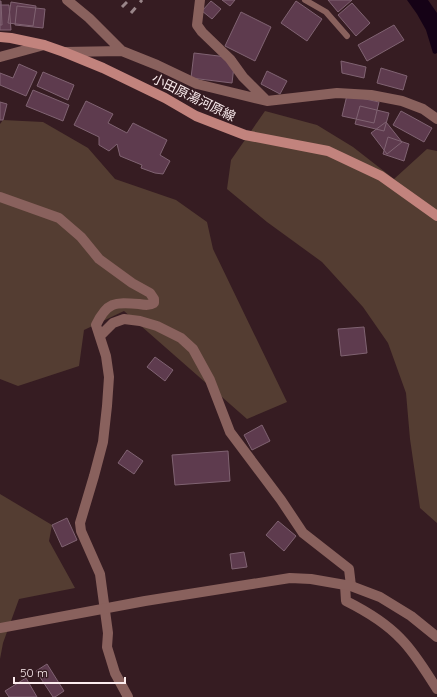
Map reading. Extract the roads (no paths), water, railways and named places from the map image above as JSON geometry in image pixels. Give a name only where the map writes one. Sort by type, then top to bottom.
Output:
[{"type":"main road","name":"小田原湯河原線","points":[[0,37],[44,45],[64,52],[103,68],[165,98],[196,116],[244,135],[328,151],[380,176],[437,216]]},
{"type":"street","points":[[67,0],[89,18],[122,51]]},
{"type":"street","points":[[200,0],[197,24],[202,32],[230,59],[243,77],[267,101]]},
{"type":"street","points":[[0,57],[44,45]]},
{"type":"street","points":[[64,52],[122,51],[157,65],[197,84],[267,101],[337,93],[371,96],[402,101],[423,110],[437,119]]},
{"type":"street","points":[[0,197],[59,218],[81,237],[99,259],[132,283],[150,293],[154,299],[154,303],[150,305],[123,303],[112,305],[102,312],[96,325],[106,356],[109,377],[107,406],[103,442],[80,523],[81,530],[100,574],[108,633],[107,647],[115,673],[128,697]]},
{"type":"street","points":[[100,336],[113,323],[124,319],[140,321],[157,326],[181,338],[193,349],[210,380],[230,432],[269,483],[303,534],[349,569],[346,601],[372,614],[402,639],[437,689]]},
{"type":"street","points":[[0,628],[145,601],[290,578],[311,579],[348,585],[380,597],[412,616],[437,638]]},
{"type":"lane","points":[[305,0],[326,12],[347,36]]},
{"type":"railway","points":[[122,7],[129,0]]},
{"type":"railway","points":[[131,13],[142,0]]}]
